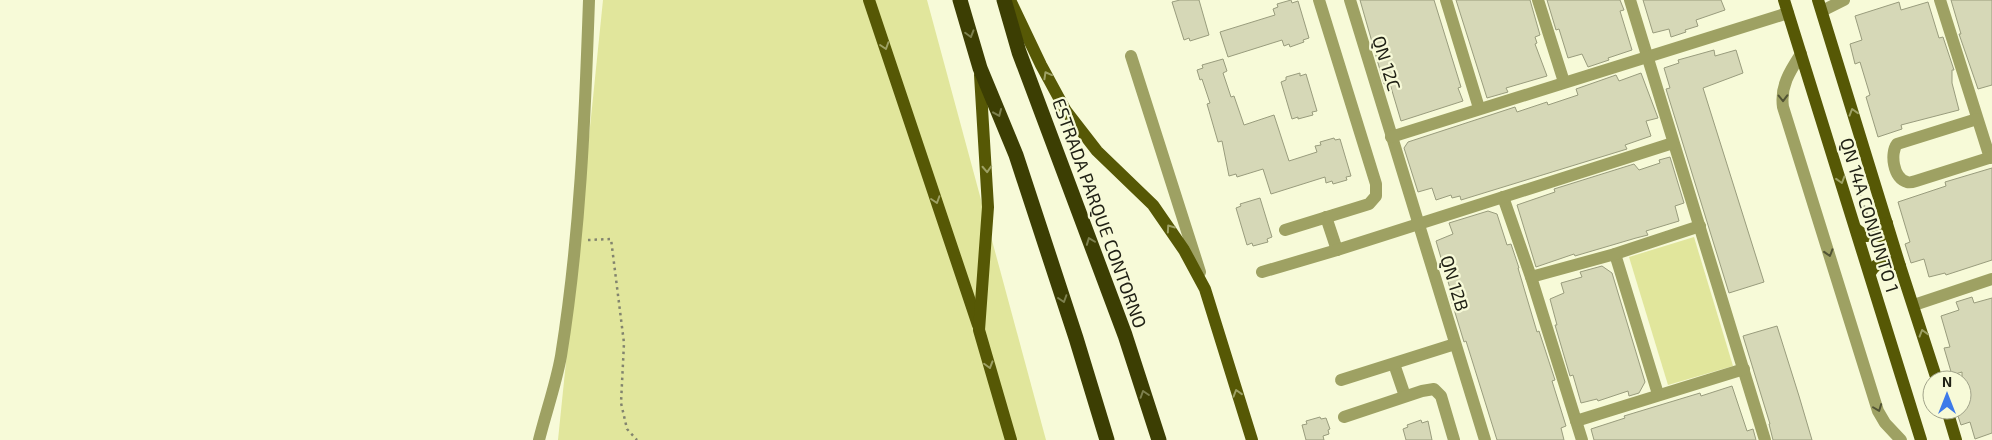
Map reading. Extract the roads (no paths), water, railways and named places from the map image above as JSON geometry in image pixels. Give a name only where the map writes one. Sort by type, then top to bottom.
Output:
[{"type":"highway","points":[[960,0],[980,68],[1016,156],[1076,338],[1107,440]]},
{"type":"highway","name":"ESTRADA PARQUE CONTORNO","points":[[1004,0],[1019,52],[1125,335],[1159,440]]},
{"type":"main road","points":[[869,0],[979,330],[1011,440]]},
{"type":"main road","points":[[1010,0],[1041,65],[1066,111],[1097,151],[1153,205],[1180,244],[1205,289],[1252,440]]},
{"type":"main road","name":"QN 14A CONJUNTO 1","points":[[1784,0],[1921,440]]},
{"type":"main road","name":"QN 14A CONJUNTO 1","points":[[1820,5],[1934,370]]},
{"type":"main road","points":[[979,330],[988,207],[980,68]]},
{"type":"main road","points":[[1856,229],[1865,236],[1881,236],[1887,223]]},
{"type":"main road","points":[[1870,273],[1878,262],[1882,260],[1900,266]]},
{"type":"main road","points":[[1950,420],[1956,440]]},
{"type":"street","points":[[539,440],[561,357],[575,240],[584,132],[589,0]]},
{"type":"street","points":[[1285,230],[1369,204],[1374,201],[1377,191],[1319,0]]},
{"type":"street","name":"QN 12C","points":[[1350,0],[1391,136]]},
{"type":"street","points":[[1446,0],[1479,108]]},
{"type":"street","points":[[1538,0],[1564,82]]},
{"type":"street","points":[[1630,0],[1765,440]]},
{"type":"street","points":[[1820,5],[1844,0]]},
{"type":"street","points":[[1940,0],[1991,158],[1916,182],[1907,182],[1900,177],[1892,155],[1893,149],[1898,144],[1977,118]]},
{"type":"street","points":[[1391,136],[1788,14]]},
{"type":"street","points":[[1801,54],[1786,78],[1782,90],[1783,107],[1878,411],[1885,423],[1901,440]]},
{"type":"street","points":[[1131,56],[1205,289]]},
{"type":"street","name":"QN 12B","points":[[1391,136],[1485,440]]},
{"type":"street","points":[[1262,272],[1673,143]]},
{"type":"street","points":[[1503,197],[1531,277],[1582,440]]},
{"type":"street","points":[[1326,218],[1337,250]]},
{"type":"street","points":[[1531,277],[1615,254],[1700,226]]},
{"type":"street","points":[[1615,254],[1658,394]]},
{"type":"street","points":[[1914,304],[1992,279]]},
{"type":"street","points":[[1341,380],[1455,344]]},
{"type":"street","points":[[1394,364],[1405,396]]},
{"type":"street","points":[[1576,422],[1658,394],[1744,369]]},
{"type":"street","points":[[1344,417],[1430,389],[1441,396],[1454,440]]}]
